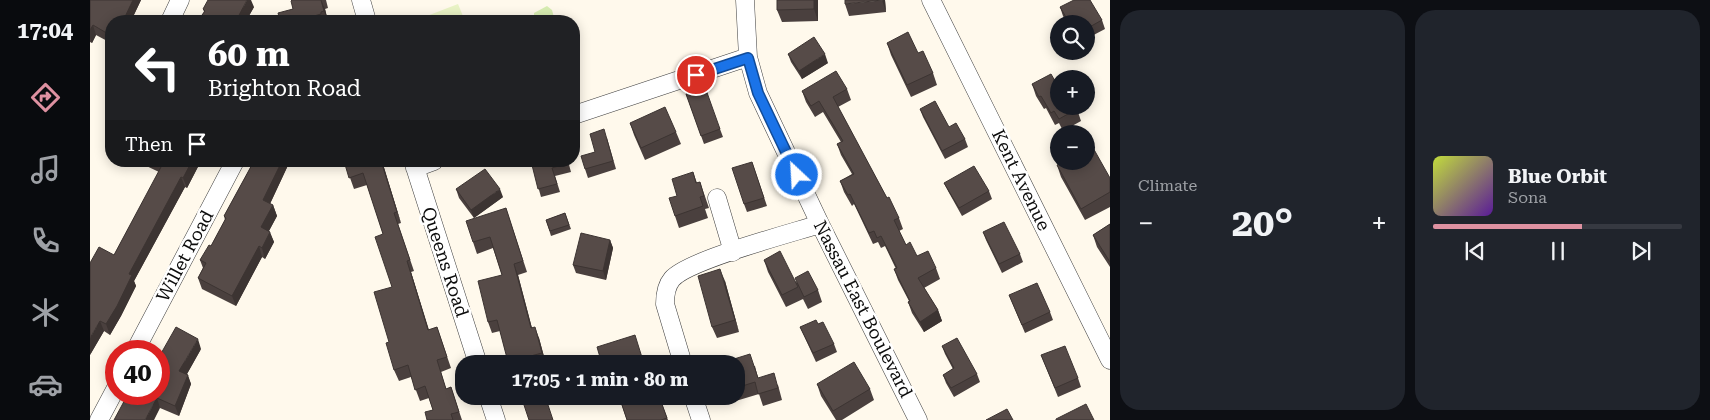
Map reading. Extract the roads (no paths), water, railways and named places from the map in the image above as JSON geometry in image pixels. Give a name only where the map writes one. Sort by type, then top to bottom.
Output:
[{"type":"street","points":[[173,15],[180,0]]},
{"type":"street","points":[[361,0],[365,15]]},
{"type":"street","name":"Nassau East Boulevard","points":[[745,0],[748,58],[758,93],[820,224],[918,420]]},
{"type":"street","name":"Kent Avenue","points":[[931,0],[1110,360]]},
{"type":"street","points":[[580,113],[748,58]]},
{"type":"street","name":"Willet Road","points":[[141,340],[231,167]]},
{"type":"street","name":"Queens Road","points":[[415,167],[475,355]]},
{"type":"street","points":[[717,198],[733,252]]},
{"type":"street","points":[[680,355],[664,304],[668,286],[673,278],[680,272],[715,257],[820,224]]},
{"type":"street","points":[[99,420],[107,405]]},
{"type":"street","points":[[491,405],[496,420]]},
{"type":"street","points":[[696,405],[701,420]]}]
